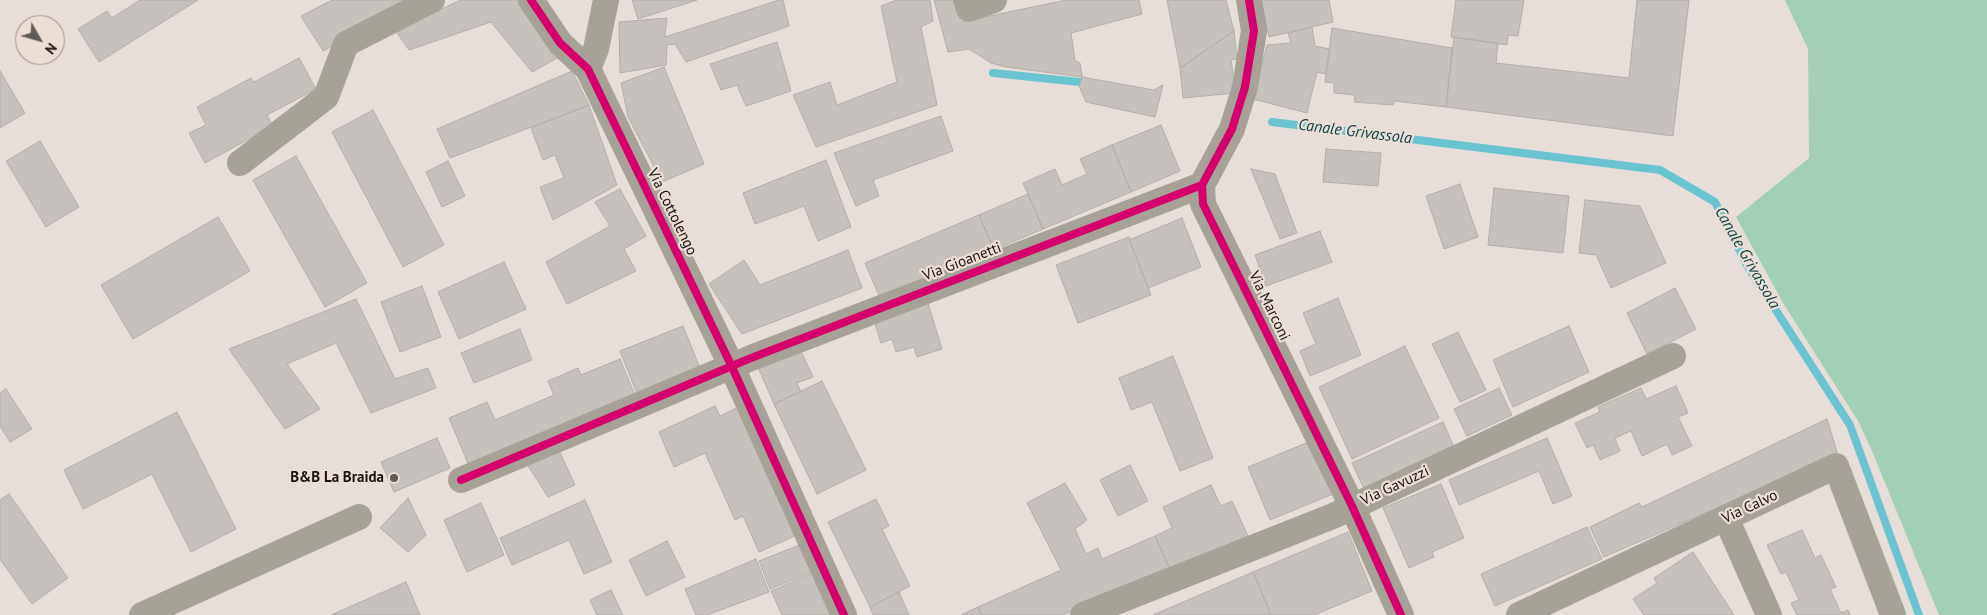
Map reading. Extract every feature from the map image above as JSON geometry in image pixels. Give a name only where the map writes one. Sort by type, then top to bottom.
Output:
[{"type":"street","points":[[240,163],[326,97],[346,44],[432,0]]},
{"type":"street","points":[[531,0],[560,43],[588,69],[596,49],[606,0]]},
{"type":"street","points":[[966,0],[969,9],[994,0]]},
{"type":"street","points":[[1202,185],[1232,130],[1245,88],[1254,31],[1249,0]]},
{"type":"street","name":"Via Cottolengo","points":[[588,69],[732,366],[844,615]]},
{"type":"street","name":"Via Gioanetti","points":[[732,366],[1202,185]]},
{"type":"street","name":"Via Marconi","points":[[1202,185],[1203,204],[1352,506],[1401,615]]},
{"type":"street","name":"Via Gavuzzi","points":[[1083,615],[1324,519],[1673,356]]},
{"type":"street","points":[[461,480],[732,366]]},
{"type":"street","name":"Via Calvo","points":[[1519,615],[1836,466],[1892,615]]},
{"type":"street","points":[[142,615],[359,517]]},
{"type":"street","points":[[1726,518],[1768,615]]},
{"type":"green space","points":[[1785,0],[1987,0],[1987,615],[1939,615],[1858,421],[1783,303],[1736,217],[1809,158],[1808,49]]},
{"type":"building","points":[[140,0],[198,0],[99,62],[78,29],[107,11],[112,18]]},
{"type":"building","points":[[332,0],[422,0],[323,51],[301,16]]},
{"type":"building","points":[[461,0],[520,0],[559,57],[532,72],[491,22],[409,50],[395,30]]},
{"type":"building","points":[[632,0],[697,0],[638,19]]},
{"type":"building","points":[[783,0],[789,26],[686,62],[675,44],[667,45],[666,65],[620,73],[619,22],[667,18],[665,37]]},
{"type":"building","points":[[897,0],[930,0],[933,21],[921,27],[937,105],[816,147],[793,95],[830,82],[837,105],[897,82],[881,6]]},
{"type":"building","points":[[934,0],[954,0],[961,22],[1066,0],[1139,0],[1142,14],[1071,33],[1075,61],[1080,63],[1082,77],[1006,67],[991,63],[969,49],[948,52]]},
{"type":"building","points":[[1167,0],[1226,0],[1234,31],[1180,68]]},
{"type":"building","points":[[1261,0],[1329,0],[1333,22],[1269,37]]},
{"type":"building","points":[[1456,0],[1524,0],[1518,36],[1508,35],[1507,45],[1451,37]]},
{"type":"building","points":[[1637,0],[1689,0],[1673,136],[1446,107],[1454,37],[1498,43],[1496,63],[1629,78]]},
{"type":"building","points":[[1312,27],[1315,46],[1330,49],[1326,74],[1317,72],[1307,113],[1253,99],[1267,45],[1291,43],[1288,33]]},
{"type":"building","points":[[1332,28],[1452,48],[1446,107],[1394,101],[1393,105],[1354,102],[1355,95],[1334,93],[1334,83],[1325,82]]},
{"type":"building","points":[[1234,31],[1237,59],[1231,60],[1236,93],[1183,98],[1180,68]]},
{"type":"building","points":[[777,42],[791,91],[746,106],[737,85],[721,90],[710,64]]},
{"type":"building","points":[[299,58],[316,89],[267,115],[273,126],[205,163],[189,133],[206,125],[197,107],[251,78],[254,82]]},
{"type":"building","points":[[664,67],[704,164],[662,182],[628,117],[621,83]]},
{"type":"building","points":[[0,71],[25,113],[0,128]]},
{"type":"building","points":[[572,71],[589,105],[450,158],[437,129]]},
{"type":"building","points":[[1082,77],[1154,90],[1163,85],[1155,117],[1086,102],[1079,86]]},
{"type":"building","points":[[589,105],[617,185],[553,220],[540,187],[564,178],[555,155],[543,160],[531,128]]},
{"type":"building","points":[[373,110],[444,245],[403,267],[332,132]]},
{"type":"building","points":[[941,116],[953,151],[873,180],[879,196],[856,206],[834,153]]},
{"type":"building","points":[[1161,125],[1180,171],[1131,192],[1112,145]]},
{"type":"building","points":[[40,141],[79,207],[46,227],[6,161]]},
{"type":"building","points":[[1112,145],[1131,192],[1043,229],[1023,183],[1055,169],[1062,185],[1087,174],[1080,159]]},
{"type":"building","points":[[1326,149],[1381,153],[1378,186],[1323,182]]},
{"type":"building","points":[[296,156],[367,283],[325,307],[253,180]]},
{"type":"building","points":[[826,160],[851,227],[818,241],[804,206],[755,224],[743,193]]},
{"type":"building","points":[[448,161],[465,196],[442,207],[426,172]]},
{"type":"building","points":[[1251,169],[1275,174],[1297,233],[1280,239]]},
{"type":"building","points":[[1460,184],[1478,237],[1444,249],[1426,196]]},
{"type":"building","points":[[1494,188],[1569,196],[1563,253],[1488,245]]},
{"type":"building","points":[[620,189],[646,236],[624,249],[636,271],[567,304],[546,262],[610,226],[595,202]]},
{"type":"building","points":[[1028,194],[1043,229],[994,250],[979,215]]},
{"type":"building","points":[[1585,200],[1640,206],[1666,263],[1611,288],[1596,255],[1579,253]]},
{"type":"building","points":[[979,215],[994,250],[880,298],[865,263]]},
{"type":"building","points":[[218,217],[250,271],[133,339],[101,285]]},
{"type":"building","points":[[1182,218],[1201,267],[1148,288],[1129,240]]},
{"type":"building","points":[[1320,231],[1332,262],[1266,286],[1255,255]]},
{"type":"building","points":[[1129,237],[1151,295],[1078,323],[1056,265]]},
{"type":"building","points":[[848,250],[862,288],[742,334],[709,284],[744,260],[760,285]]},
{"type":"building","points":[[504,262],[526,309],[459,339],[438,292]]},
{"type":"building","points":[[422,286],[441,337],[400,352],[381,302]]},
{"type":"building","points":[[1675,288],[1696,329],[1647,354],[1627,313]]},
{"type":"building","points":[[1338,298],[1361,355],[1310,376],[1300,351],[1316,344],[1303,313]]},
{"type":"building","points":[[356,299],[395,379],[428,368],[436,388],[371,413],[336,343],[287,364],[320,409],[285,429],[229,349]]},
{"type":"building","points":[[928,303],[942,349],[917,357],[914,347],[896,352],[892,339],[881,343],[874,321]]},
{"type":"building","points":[[683,326],[702,373],[639,399],[620,351]]},
{"type":"building","points":[[1569,326],[1589,372],[1513,407],[1493,360]]},
{"type":"building","points":[[520,329],[532,360],[474,383],[461,353]]},
{"type":"building","points":[[1458,332],[1486,390],[1460,402],[1432,344]]},
{"type":"building","points":[[1405,346],[1439,418],[1352,459],[1319,387]]},
{"type":"building","points":[[800,349],[813,377],[797,383],[801,392],[774,404],[758,367]]},
{"type":"building","points":[[1173,356],[1213,458],[1180,471],[1152,402],[1131,410],[1119,378]]},
{"type":"building","points":[[620,359],[636,398],[470,468],[449,418],[487,402],[495,420],[554,395],[548,381],[578,368],[581,375]]},
{"type":"building","points":[[822,381],[866,470],[817,494],[774,404]]},
{"type":"building","points":[[1676,386],[1688,413],[1678,417],[1692,446],[1672,455],[1667,444],[1642,456],[1631,431],[1615,438],[1620,451],[1600,460],[1593,445],[1587,448],[1575,423],[1600,412],[1598,407],[1641,388],[1646,399]]},
{"type":"building","points":[[1499,388],[1512,415],[1467,436],[1454,409]]},
{"type":"building","points":[[6,389],[32,429],[10,442],[0,426],[0,393]]},
{"type":"building","points":[[715,406],[720,416],[739,407],[797,535],[759,552],[743,516],[735,520],[705,453],[674,467],[659,432]]},
{"type":"building","points":[[177,412],[236,529],[191,552],[152,474],[83,509],[64,470]]},
{"type":"building","points":[[1827,419],[1838,455],[1604,557],[1590,527],[1639,503],[1642,507]]},
{"type":"building","points":[[1443,422],[1456,451],[1365,491],[1352,463]]},
{"type":"building","points":[[437,438],[450,468],[394,492],[381,462]]},
{"type":"building","points":[[1547,438],[1572,496],[1553,504],[1539,471],[1459,505],[1449,480]]},
{"type":"building","points":[[1311,441],[1333,494],[1270,520],[1248,467]]},
{"type":"building","points":[[557,446],[575,485],[548,497],[523,458]]},
{"type":"building","points":[[1130,465],[1148,501],[1118,516],[1100,480]]},
{"type":"building","points":[[1065,483],[1087,520],[1075,529],[1086,554],[1098,548],[1102,559],[1155,536],[1171,572],[1062,615],[982,615],[978,607],[1061,570],[1027,503]]},
{"type":"building","points":[[1441,484],[1464,538],[1432,552],[1434,557],[1409,568],[1383,508]]},
{"type":"building","points":[[1211,485],[1221,506],[1232,501],[1248,536],[1171,572],[1155,536],[1172,528],[1163,507]]},
{"type":"building","points":[[9,494],[68,578],[32,604],[0,559],[0,500]]},
{"type":"building","points":[[408,498],[426,535],[408,552],[380,528]]},
{"type":"building","points":[[876,499],[889,526],[882,529],[910,586],[870,607],[828,522]]},
{"type":"building","points":[[585,500],[612,562],[584,574],[569,540],[512,565],[500,538]]},
{"type":"building","points":[[481,503],[504,555],[467,572],[444,520]]},
{"type":"building","points":[[1587,527],[1602,559],[1495,606],[1481,574]]},
{"type":"building","points":[[1802,530],[1815,558],[1821,555],[1836,587],[1830,589],[1841,613],[1848,610],[1850,615],[1797,615],[1791,603],[1799,600],[1786,572],[1781,574],[1767,545]]},
{"type":"building","points":[[1348,532],[1372,591],[1314,615],[1271,615],[1253,572]]},
{"type":"building","points":[[667,541],[685,577],[646,596],[629,560]]},
{"type":"building","points":[[802,544],[813,572],[770,589],[759,561]]},
{"type":"building","points":[[1693,552],[1734,615],[1644,615],[1633,599],[1657,583],[1654,578]]},
{"type":"building","points":[[756,559],[769,592],[707,615],[696,615],[685,589]]},
{"type":"building","points":[[1253,572],[1271,615],[1153,615]]},
{"type":"building","points":[[814,573],[832,615],[782,615],[771,591]]},
{"type":"building","points":[[406,582],[420,615],[331,615]]},
{"type":"building","points":[[611,590],[623,615],[597,615],[590,600]]},
{"type":"building","points":[[899,592],[909,615],[873,615],[870,607]]},
{"type":"building","points":[[978,607],[982,615],[961,615]]},
{"type":"waterway","name":"Canale Grivassola","points":[[993,73],[1079,82]]},
{"type":"waterway","name":"Canale Grivassola","points":[[1272,122],[1660,170],[1715,202],[1748,267],[1850,425],[1919,615]]},
{"type":"cycle path","points":[[531,0],[560,43],[588,69],[732,367],[844,615]]},
{"type":"cycle path","points":[[1249,0],[1254,31],[1245,87],[1232,129],[1202,185],[1203,204],[1352,506],[1401,615]]},
{"type":"cycle path","points":[[461,480],[751,358],[1202,185]]},
{"type":"place","name":"B&B La Braida","points":[[394,478]]}]
